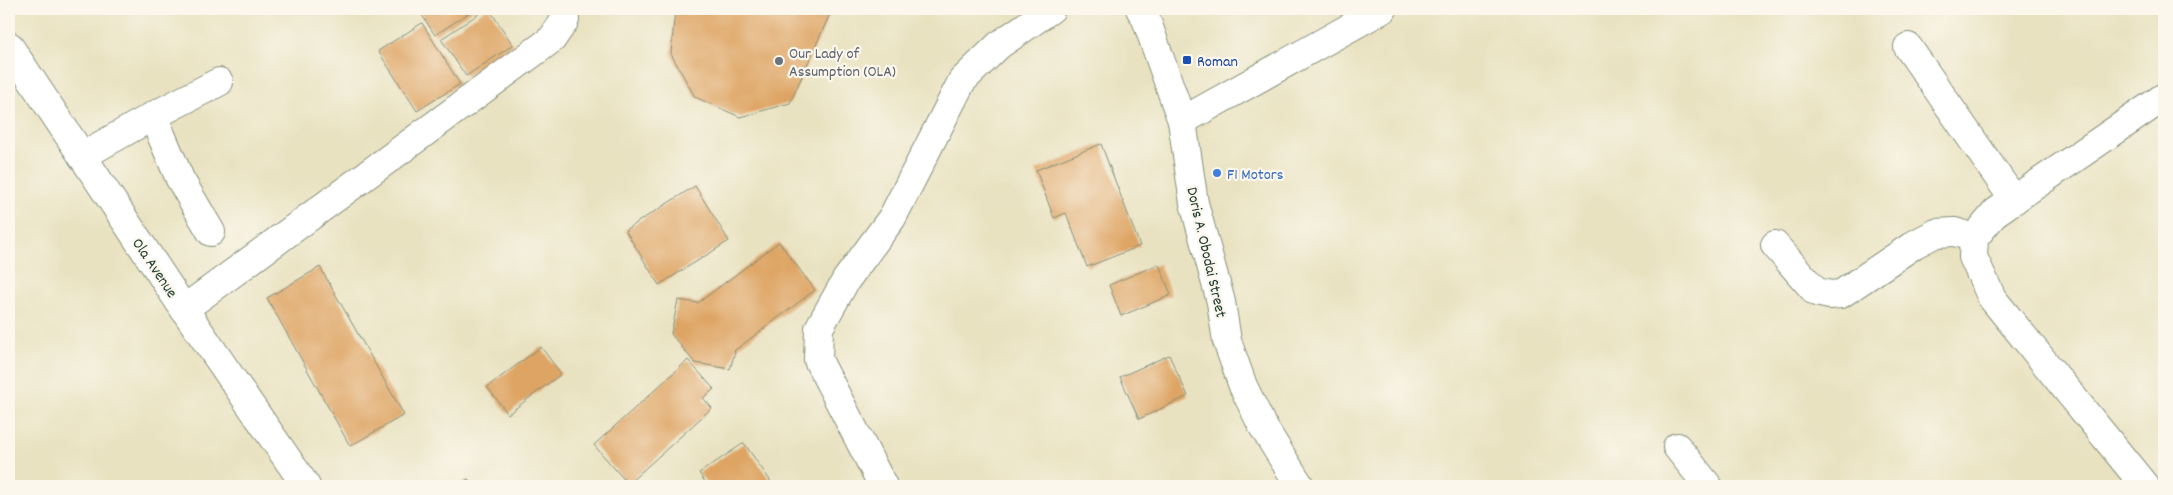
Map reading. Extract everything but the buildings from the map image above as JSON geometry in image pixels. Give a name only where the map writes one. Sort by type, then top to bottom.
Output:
[{"type":"street","points":[[184,309],[552,39],[564,20],[564,9]]},
{"type":"street","points":[[883,486],[818,360],[819,328],[846,280],[892,218],[962,81],[999,45],[1051,9]]},
{"type":"street","name":"Doris A. Obodai Street","points":[[1140,9],[1146,19],[1182,121],[1194,203],[1221,302],[1227,341],[1242,386],[1262,425],[1300,486]]},
{"type":"street","points":[[1182,121],[1383,9]]},
{"type":"street","name":"Ola Avenue","points":[[9,46],[184,309],[306,486]]},
{"type":"street","points":[[1908,48],[2014,200]]},
{"type":"street","points":[[82,156],[219,82]]},
{"type":"street","points":[[2145,486],[1992,298],[1973,257],[1974,238],[1996,212],[2164,97]]},
{"type":"street","points":[[153,116],[180,179],[211,232]]},
{"type":"street","points":[[1775,244],[1816,292],[1830,295],[1841,294],[1915,244],[1936,233],[1955,232],[1974,238]]},
{"type":"street","points":[[1677,447],[1708,486]]},
{"type":"place","name":"Roman","points":[[1187,60]]},
{"type":"place","name":"Our Lady of Assumption (OLA)","points":[[779,61]]},
{"type":"place","name":"F1 Motors","points":[[1217,173]]}]
